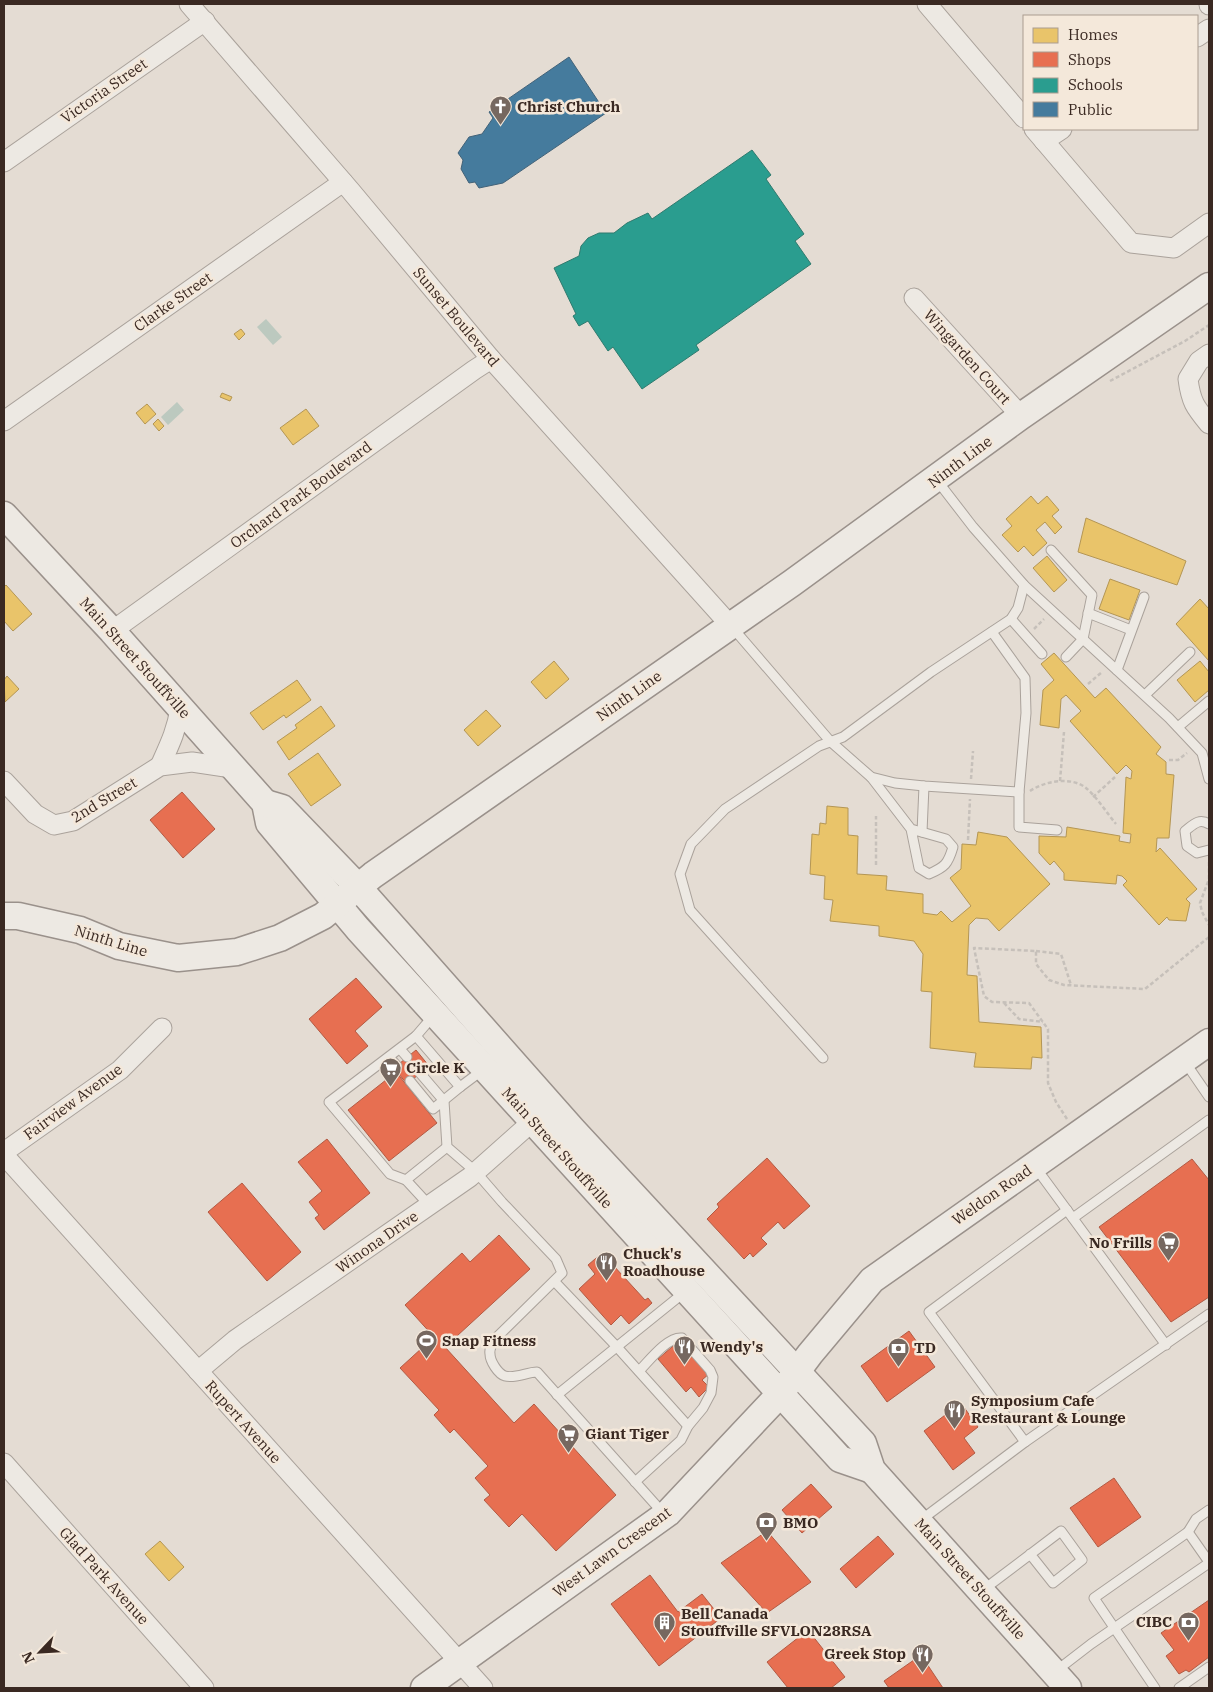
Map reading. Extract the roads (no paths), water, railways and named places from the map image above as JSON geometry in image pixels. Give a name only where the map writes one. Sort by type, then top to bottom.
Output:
[{"type":"main road","name":"Ninth Line","points":[[4,916],[18,916],[80,930],[119,946],[178,958],[237,952],[280,938],[323,916],[358,887],[792,583],[1021,416],[1209,286]]},
{"type":"main road","name":"Main Street Stouffville","points":[[4,515],[112,631],[264,804],[269,823],[337,903],[484,1068],[542,1113],[863,1443],[872,1470],[1061,1680]]},
{"type":"main road","name":"Main Street Stouffville","points":[[264,804],[282,808],[358,887],[686,1291],[780,1394],[840,1459],[872,1470]]},
{"type":"main road","name":"Weldon Road","points":[[780,1394],[872,1280],[1209,1042]]},
{"type":"main road","name":"West Lawn Crescent","points":[[424,1688],[665,1516],[719,1461],[780,1394]]},
{"type":"street","name":"Sunset Boulevard","points":[[189,4],[343,182],[491,359],[730,625]]},
{"type":"street","points":[[936,7],[1023,117]]},
{"type":"street","name":"Victoria Street","points":[[4,162],[205,21]]},
{"type":"street","points":[[1198,36],[1209,29]]},
{"type":"street","points":[[1058,130],[1039,135],[1131,243],[1174,248],[1209,223]]},
{"type":"street","name":"Clarke Street","points":[[4,421],[343,182]]},
{"type":"street","name":"Wingarden Court","points":[[914,298],[1021,416]]},
{"type":"street","points":[[1209,354],[1199,361],[1188,379],[1192,401],[1209,424]]},
{"type":"street","name":"Orchard Park Boulevard","points":[[112,631],[491,359]]},
{"type":"street","points":[[160,766],[178,725],[180,708]]},
{"type":"street","name":"2nd Street","points":[[4,780],[35,814],[54,825],[73,821],[160,766],[192,762],[232,768]]},
{"type":"street","name":"Fairview Avenue","points":[[4,1154],[120,1070],[162,1028]]},
{"type":"street","name":"Winona Drive","points":[[198,1372],[235,1340],[476,1172],[542,1113]]},
{"type":"street","name":"Rupert Avenue","points":[[4,1154],[482,1688]]},
{"type":"street","name":"Glad Park Avenue","points":[[4,1462],[204,1688]]},
{"type":"lane","points":[[936,479],[973,528],[1024,584],[1145,695],[1196,746],[1202,753],[1209,777]]},
{"type":"lane","points":[[1051,550],[1092,595],[1083,639],[1066,657]]},
{"type":"lane","points":[[823,1058],[690,910],[680,874],[691,844],[726,809],[819,746],[843,736],[931,672],[1011,619],[1018,608],[1024,584]]},
{"type":"lane","points":[[1114,667],[1144,597]]},
{"type":"lane","points":[[1088,613],[1131,630]]},
{"type":"lane","points":[[1011,619],[1042,654]]},
{"type":"lane","points":[[730,625],[830,741],[871,777],[910,829],[919,868],[929,874],[940,869],[949,861],[953,847],[946,839],[910,829]]},
{"type":"lane","points":[[992,632],[1025,678],[1026,713],[1019,792],[1019,827],[1057,830]]},
{"type":"lane","points":[[1145,695],[1190,652]]},
{"type":"lane","points":[[1178,727],[1209,701]]},
{"type":"lane","points":[[871,777],[895,783],[924,786],[1019,792]]},
{"type":"lane","points":[[922,832],[924,786]]},
{"type":"lane","points":[[1209,824],[1204,821],[1198,821],[1185,831],[1187,846],[1197,853],[1209,850]]},
{"type":"lane","points":[[429,1205],[406,1180],[390,1174],[329,1102],[416,1036],[436,1013]]},
{"type":"lane","points":[[416,1036],[460,1087]]},
{"type":"lane","points":[[400,1048],[408,1057]]},
{"type":"lane","points":[[389,1057],[397,1066]]},
{"type":"lane","points":[[1184,1060],[1209,1097]]},
{"type":"lane","points":[[410,1081],[433,1109],[484,1068]]},
{"type":"lane","points":[[420,1073],[444,1100],[447,1147],[476,1172],[556,1259],[562,1273],[495,1339],[490,1347],[490,1356],[500,1372],[506,1376],[518,1376],[528,1372],[537,1372],[665,1516]]},
{"type":"lane","points":[[1025,1442],[929,1312],[1209,1120]]},
{"type":"lane","points":[[406,1180],[447,1147]]},
{"type":"lane","points":[[1034,1165],[1166,1345]]},
{"type":"lane","points":[[555,1282],[639,1370],[688,1426]]},
{"type":"lane","points":[[557,1395],[686,1291]]},
{"type":"lane","points":[[918,1522],[1025,1442],[1209,1314]]},
{"type":"lane","points":[[635,1482],[682,1440],[688,1426],[703,1408],[711,1393],[713,1377],[710,1370],[682,1338],[671,1340],[639,1370]]},
{"type":"lane","points":[[1155,1688],[1094,1598],[1188,1532],[1196,1519],[1209,1510]]},
{"type":"lane","points":[[981,1591],[1030,1554],[1061,1531],[1082,1560],[1052,1583],[1030,1554]]},
{"type":"lane","points":[[1061,1680],[1114,1629],[1209,1562],[1188,1532]]},
{"type":"lane","points":[[1179,1688],[1209,1667]]},
{"type":"place","name":"Christ Church","points":[[501,126]]},
{"type":"place","name":"Circle K","points":[[390,1087]]},
{"type":"place","name":"No Frills","points":[[1168,1262]]},
{"type":"place","name":"Chuck's Roadhouse","points":[[607,1282]]},
{"type":"place","name":"Snap Fitness","points":[[426,1360]]},
{"type":"place","name":"Wendy's","points":[[684,1366]]},
{"type":"place","name":"TD","points":[[898,1367]]},
{"type":"place","name":"Symposium Cafe Restaurant & Lounge","points":[[955,1429]]},
{"type":"place","name":"Giant Tiger","points":[[569,1453]]},
{"type":"place","name":"BMO","points":[[767,1542]]},
{"type":"place","name":"CIBC","points":[[1188,1641]]},
{"type":"place","name":"Bell Canada Stouffville SFVLON28RSA","points":[[665,1642]]},
{"type":"place","name":"Greek Stop","points":[[922,1673]]}]
